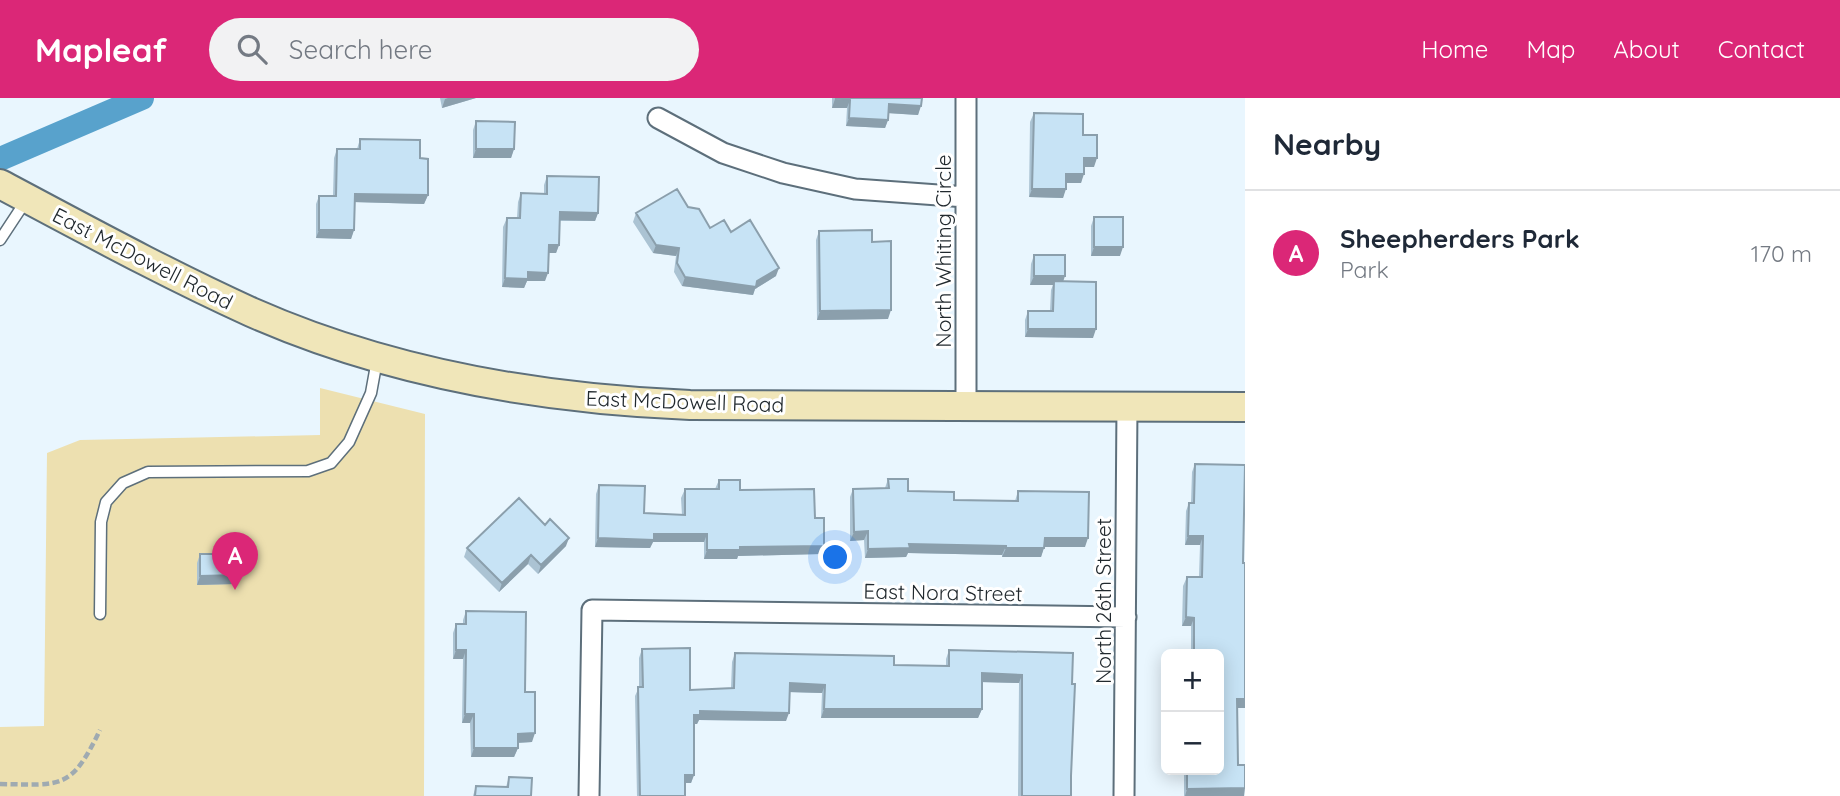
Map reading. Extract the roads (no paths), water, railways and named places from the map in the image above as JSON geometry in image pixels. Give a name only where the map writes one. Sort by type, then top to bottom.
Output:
[{"type":"main road","name":"East McDowell Road","points":[[0,184],[192,285],[252,312],[318,338],[483,382],[617,402],[691,405],[1245,407]]},
{"type":"street","name":"North Whiting Circle","points":[[966,98],[966,404]]},
{"type":"street","points":[[659,118],[723,153],[783,173],[855,189],[966,197]]},
{"type":"street","name":"North 26th Street","points":[[1125,796],[1127,406]]},
{"type":"street","name":"East Nora Street","points":[[589,796],[592,610],[1126,617]]},
{"type":"lane","points":[[0,240],[27,198]]},
{"type":"lane","points":[[100,614],[101,522],[106,502],[123,484],[148,472],[308,471],[331,463],[349,442],[371,393],[378,356]]},
{"type":"waterway","points":[[0,159],[142,98]]},
{"type":"place","name":"Sheepherders Park","points":[[235,590]]}]
